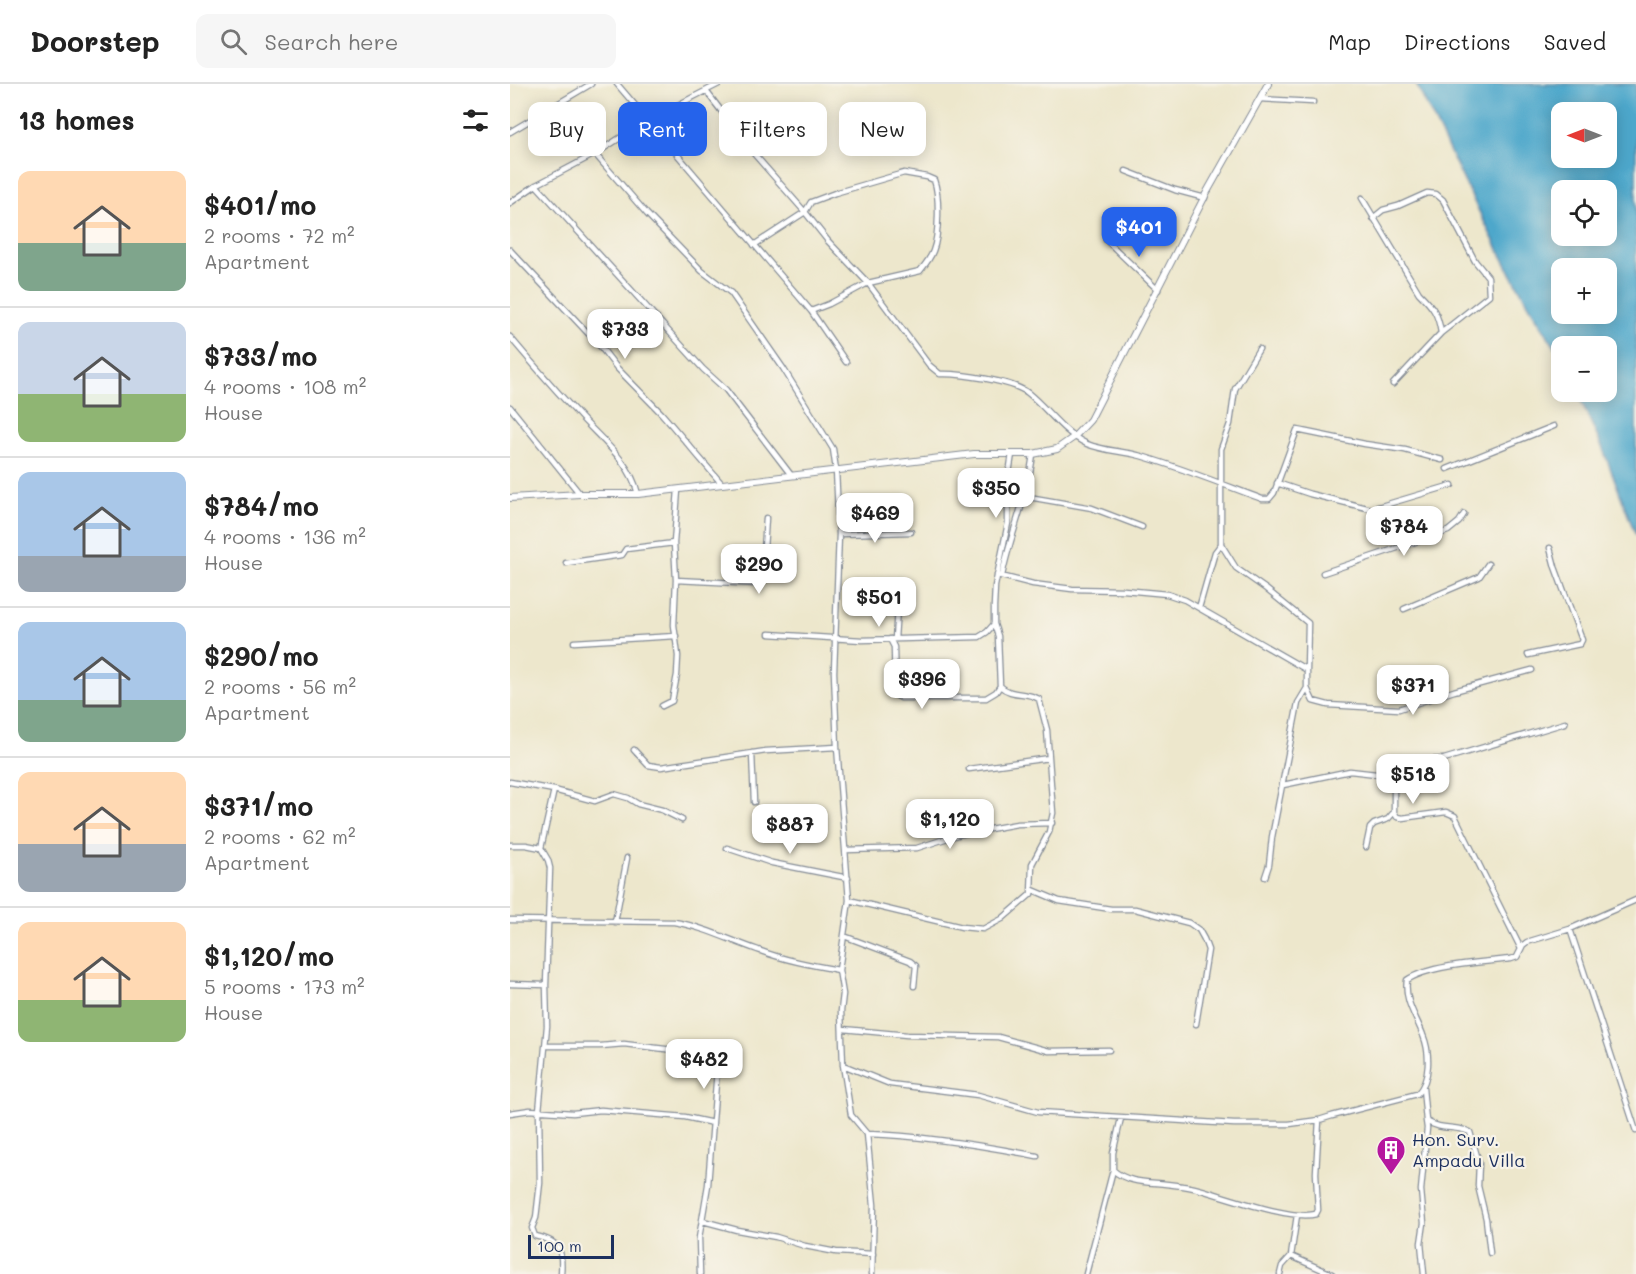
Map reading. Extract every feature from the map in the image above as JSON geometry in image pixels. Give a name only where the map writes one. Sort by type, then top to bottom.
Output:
[{"type":"street","points":[[510,132],[591,84]]},
{"type":"street","points":[[617,84],[632,102]]},
{"type":"street","points":[[684,102],[718,84]]},
{"type":"street","points":[[510,498],[580,494],[638,494],[974,454],[1033,454],[1057,448],[1074,437],[1090,420],[1204,198],[1268,84]]},
{"type":"street","points":[[706,91],[754,155],[805,212],[828,242],[868,283],[929,365],[940,374],[952,373],[982,378],[1024,390],[1074,437],[1103,449],[1134,454],[1269,499],[1274,493],[1297,430],[1405,450],[1442,460]]},
{"type":"street","points":[[1260,99],[1313,102]]},
{"type":"street","points":[[510,203],[536,185],[590,156]]},
{"type":"street","points":[[596,156],[702,271],[731,293],[783,368],[833,449],[838,534],[837,638],[834,672],[837,747],[849,900],[839,970],[843,994],[841,1011],[843,1065],[851,1115],[867,1134],[874,1205],[872,1274]]},
{"type":"street","points":[[679,156],[811,311],[846,362]]},
{"type":"street","points":[[1126,171],[1174,190],[1204,198]]},
{"type":"street","points":[[754,245],[805,212],[811,202],[819,199],[904,173],[934,180],[938,189],[936,240],[926,265],[920,271],[868,283],[811,311]]},
{"type":"street","points":[[536,185],[703,369],[726,390],[791,475]]},
{"type":"street","points":[[1373,218],[1383,210],[1427,193],[1436,194],[1443,200],[1475,261],[1488,277],[1490,287],[1489,295],[1441,333],[1393,384]]},
{"type":"street","points":[[1362,198],[1419,293],[1432,305],[1439,319],[1441,333]]},
{"type":"street","points":[[1106,240],[1158,290]]},
{"type":"street","points":[[510,250],[662,414],[722,484]]},
{"type":"street","points":[[510,337],[623,462],[634,479],[638,494]]},
{"type":"street","points":[[1259,349],[1235,389],[1230,424],[1221,449],[1221,544],[1236,568],[1308,623],[1307,688],[1313,701],[1328,705],[1399,709],[1532,670]]},
{"type":"street","points":[[510,407],[580,494]]},
{"type":"street","points":[[1447,469],[1554,426]]},
{"type":"street","points":[[769,634],[862,640],[979,637],[987,632],[993,624],[1008,523],[1008,480],[1012,454]]},
{"type":"street","points":[[1000,576],[1031,475],[1033,454]]},
{"type":"street","points":[[1278,483],[1310,494],[1371,509],[1452,485]]},
{"type":"street","points":[[662,706],[672,701],[678,656],[674,624],[676,580],[674,543],[678,490]]},
{"type":"street","points":[[1023,496],[1092,508],[1142,527]]},
{"type":"street","points":[[1323,573],[1448,531],[1459,522],[1464,514]]},
{"type":"street","points":[[676,580],[758,584],[762,581],[766,518]]},
{"type":"street","points":[[838,534],[911,532]]},
{"type":"street","points":[[566,563],[622,555],[626,549],[674,543]]},
{"type":"street","points":[[1199,608],[1215,552],[1221,544]]},
{"type":"street","points":[[1528,655],[1569,648],[1580,644],[1582,640],[1555,567],[1551,548]]},
{"type":"street","points":[[1404,609],[1473,581],[1479,577],[1488,564]]},
{"type":"street","points":[[1000,576],[1033,584],[1072,589],[1167,594],[1185,600],[1306,670]]},
{"type":"street","points":[[898,593],[893,639],[895,690],[897,696],[901,698],[908,700],[986,698],[996,692],[1000,686],[998,636],[993,624]]},
{"type":"street","points":[[574,642],[676,636]]},
{"type":"street","points":[[849,900],[962,927],[983,929],[1002,919],[1031,894],[1033,890],[1032,864],[1052,823],[1053,813],[1047,730],[1040,699],[1006,692],[1000,686]]},
{"type":"street","points":[[1265,877],[1298,703],[1307,688]]},
{"type":"street","points":[[1521,949],[1452,813],[1397,817],[1394,812],[1394,776],[1401,765],[1408,762],[1444,759],[1565,723]]},
{"type":"street","points":[[634,750],[648,765],[661,767],[752,753],[837,747]]},
{"type":"street","points":[[752,753],[754,802]]},
{"type":"street","points":[[969,769],[1049,758]]},
{"type":"street","points":[[1283,785],[1350,771],[1394,776]]},
{"type":"street","points":[[510,782],[595,801],[614,794],[638,804],[662,810],[682,820]]},
{"type":"street","points":[[554,790],[541,848],[548,860],[549,868],[547,1026],[539,1111],[540,1183],[536,1218],[532,1228],[535,1236],[554,1241],[560,1249],[561,1274]]},
{"type":"street","points":[[1366,847],[1370,828],[1388,819],[1394,812]]},
{"type":"street","points":[[846,850],[917,848],[957,835],[1017,824],[1052,823]]},
{"type":"street","points":[[510,846],[526,845],[541,848]]},
{"type":"street","points":[[727,848],[772,863],[848,879]]},
{"type":"street","points":[[615,922],[627,858]]},
{"type":"street","points":[[1033,890],[1059,901],[1111,909],[1135,909],[1189,923],[1199,930],[1208,950],[1196,1024]]},
{"type":"street","points":[[1424,1274],[1421,1243],[1424,1223],[1421,1190],[1426,1121],[1423,1088],[1428,1068],[1424,1036],[1410,1008],[1407,980],[1413,976],[1453,965],[1517,957],[1527,942],[1570,929],[1636,900]]},
{"type":"street","points":[[510,920],[674,922],[696,926],[757,950],[801,964],[839,970]]},
{"type":"street","points":[[1570,929],[1636,1131]]},
{"type":"street","points":[[844,936],[910,961],[916,966],[914,986]]},
{"type":"street","points":[[510,984],[546,985]]},
{"type":"street","points":[[843,1029],[907,1035],[998,1037],[1049,1051],[1108,1050]]},
{"type":"street","points":[[545,1046],[601,1047],[624,1044],[706,1054],[713,1059],[717,1070],[703,1221],[699,1238],[700,1274]]},
{"type":"street","points":[[843,1065],[890,1084],[978,1095],[1038,1112],[1234,1124],[1289,1124],[1319,1120],[1417,1094],[1423,1088]]},
{"type":"street","points":[[510,1113],[530,1110],[573,1113],[600,1110],[685,1117],[713,1123]]},
{"type":"street","points":[[1086,1274],[1113,1170],[1113,1154],[1121,1118]]},
{"type":"street","points":[[1113,1170],[1120,1176],[1134,1180],[1192,1188],[1297,1215],[1309,1216],[1316,1214],[1318,1210],[1316,1173],[1319,1120]]},
{"type":"street","points":[[1426,1121],[1440,1128],[1462,1128],[1470,1132],[1479,1163],[1478,1186],[1486,1219],[1490,1253]]},
{"type":"street","points":[[867,1134],[897,1135],[985,1146],[1036,1156]]},
{"type":"street","points":[[1280,1274],[1282,1266],[1291,1256],[1297,1215]]},
{"type":"street","points":[[703,1221],[776,1237],[805,1246],[836,1252],[873,1254]]},
{"type":"street","points":[[1291,1256],[1332,1274]]},
{"type":"water","points":[[1416,84],[1636,84],[1636,536],[1603,449],[1582,402],[1617,402],[1617,336],[1551,336],[1551,341],[1520,290]]},
{"type":"place","name":"Hon. Surv. Ampadu Villa","points":[[1391,1176]]}]
